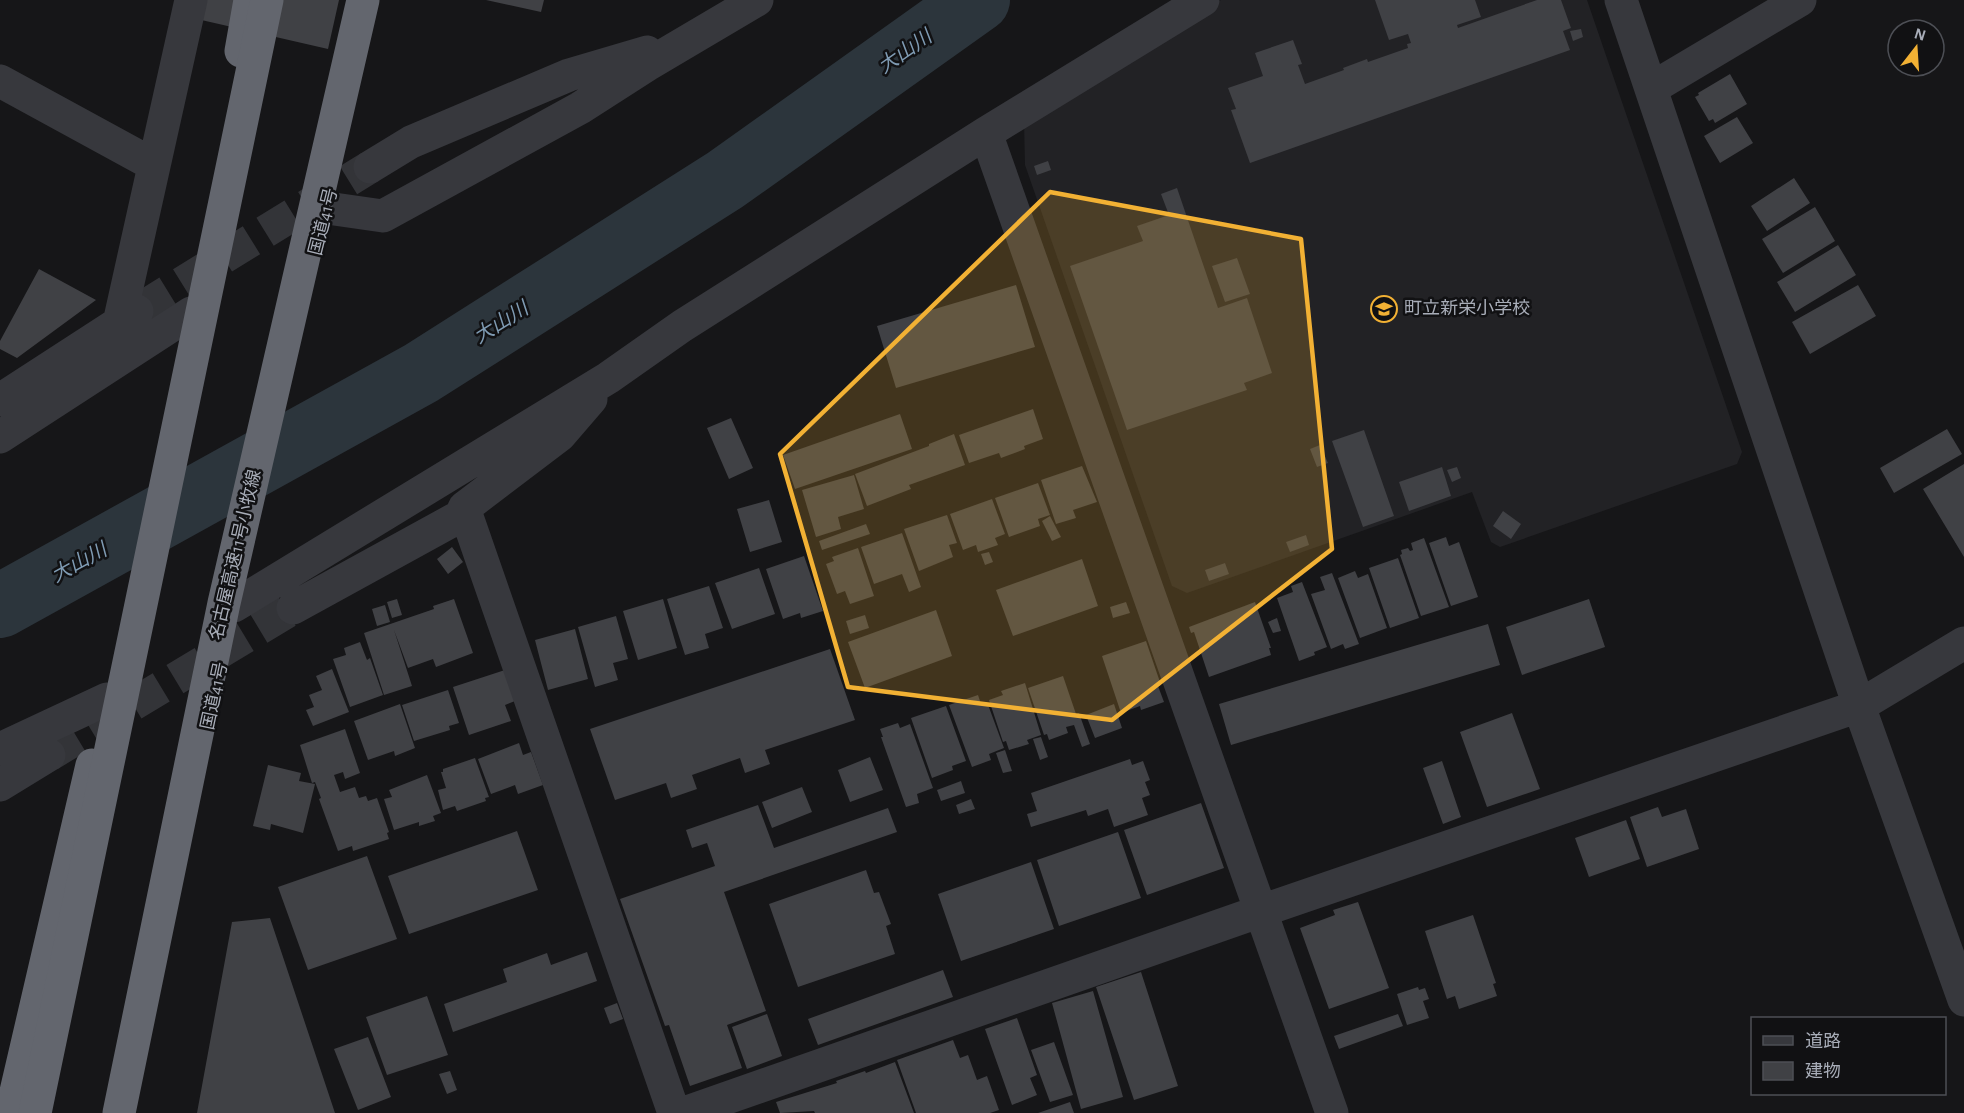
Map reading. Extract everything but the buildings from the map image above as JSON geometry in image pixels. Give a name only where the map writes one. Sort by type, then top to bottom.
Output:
[{"type":"highway","points":[[11,1113],[124,633],[178,365],[215,199],[250,0]]},
{"type":"highway","points":[[35,1113],[267,0]]},
{"type":"highway","name":"名古屋高速11号小牧線","points":[[119,1113],[224,603],[363,0]]},
{"type":"highway","name":"国道41号","points":[[127,1113],[234,606],[302,312],[379,0]]},
{"type":"street","points":[[0,400],[129,316],[154,165],[191,0]]},
{"type":"street","points":[[327,208],[383,216],[580,108],[647,65],[757,0]]},
{"type":"street","points":[[234,606],[608,378],[682,326],[986,133],[1203,0]]},
{"type":"street","points":[[1621,0],[1859,706],[1964,1000]]},
{"type":"street","points":[[1652,88],[1800,0]]},
{"type":"street","points":[[370,168],[411,142],[569,75],[691,39]]},
{"type":"street","points":[[0,81],[154,165]]},
{"type":"street","points":[[986,133],[1332,1113]]},
{"type":"street","points":[[0,437],[191,313]]},
{"type":"street","points":[[608,378],[560,435],[464,508],[674,1113]]},
{"type":"street","points":[[293,608],[466,513]]},
{"type":"street","points":[[684,1113],[1261,911],[1859,706],[1964,644]]},
{"type":"street","points":[[0,749],[107,699]]},
{"type":"street","points":[[0,785],[49,755]]},
{"type":"highlighted area","points":[[1050,192],[1301,239],[1332,549],[1112,720],[848,687],[780,454]]},
{"type":"shaded area","name":"町立新栄小学校","points":[[1221,0],[1587,0],[1742,452],[1737,464],[1500,547],[1491,542],[1472,492],[1187,593],[1172,586],[1025,165],[1024,122]]},
{"type":"waterway","name":"大山川","points":[[0,606],[421,373],[725,180],[978,0]]},
{"type":"tunnel","points":[[140,309],[370,167]]},
{"type":"tunnel","points":[[49,755],[293,608]]},
{"type":"place","name":"町立新栄小学校","points":[[1384,309]]}]
